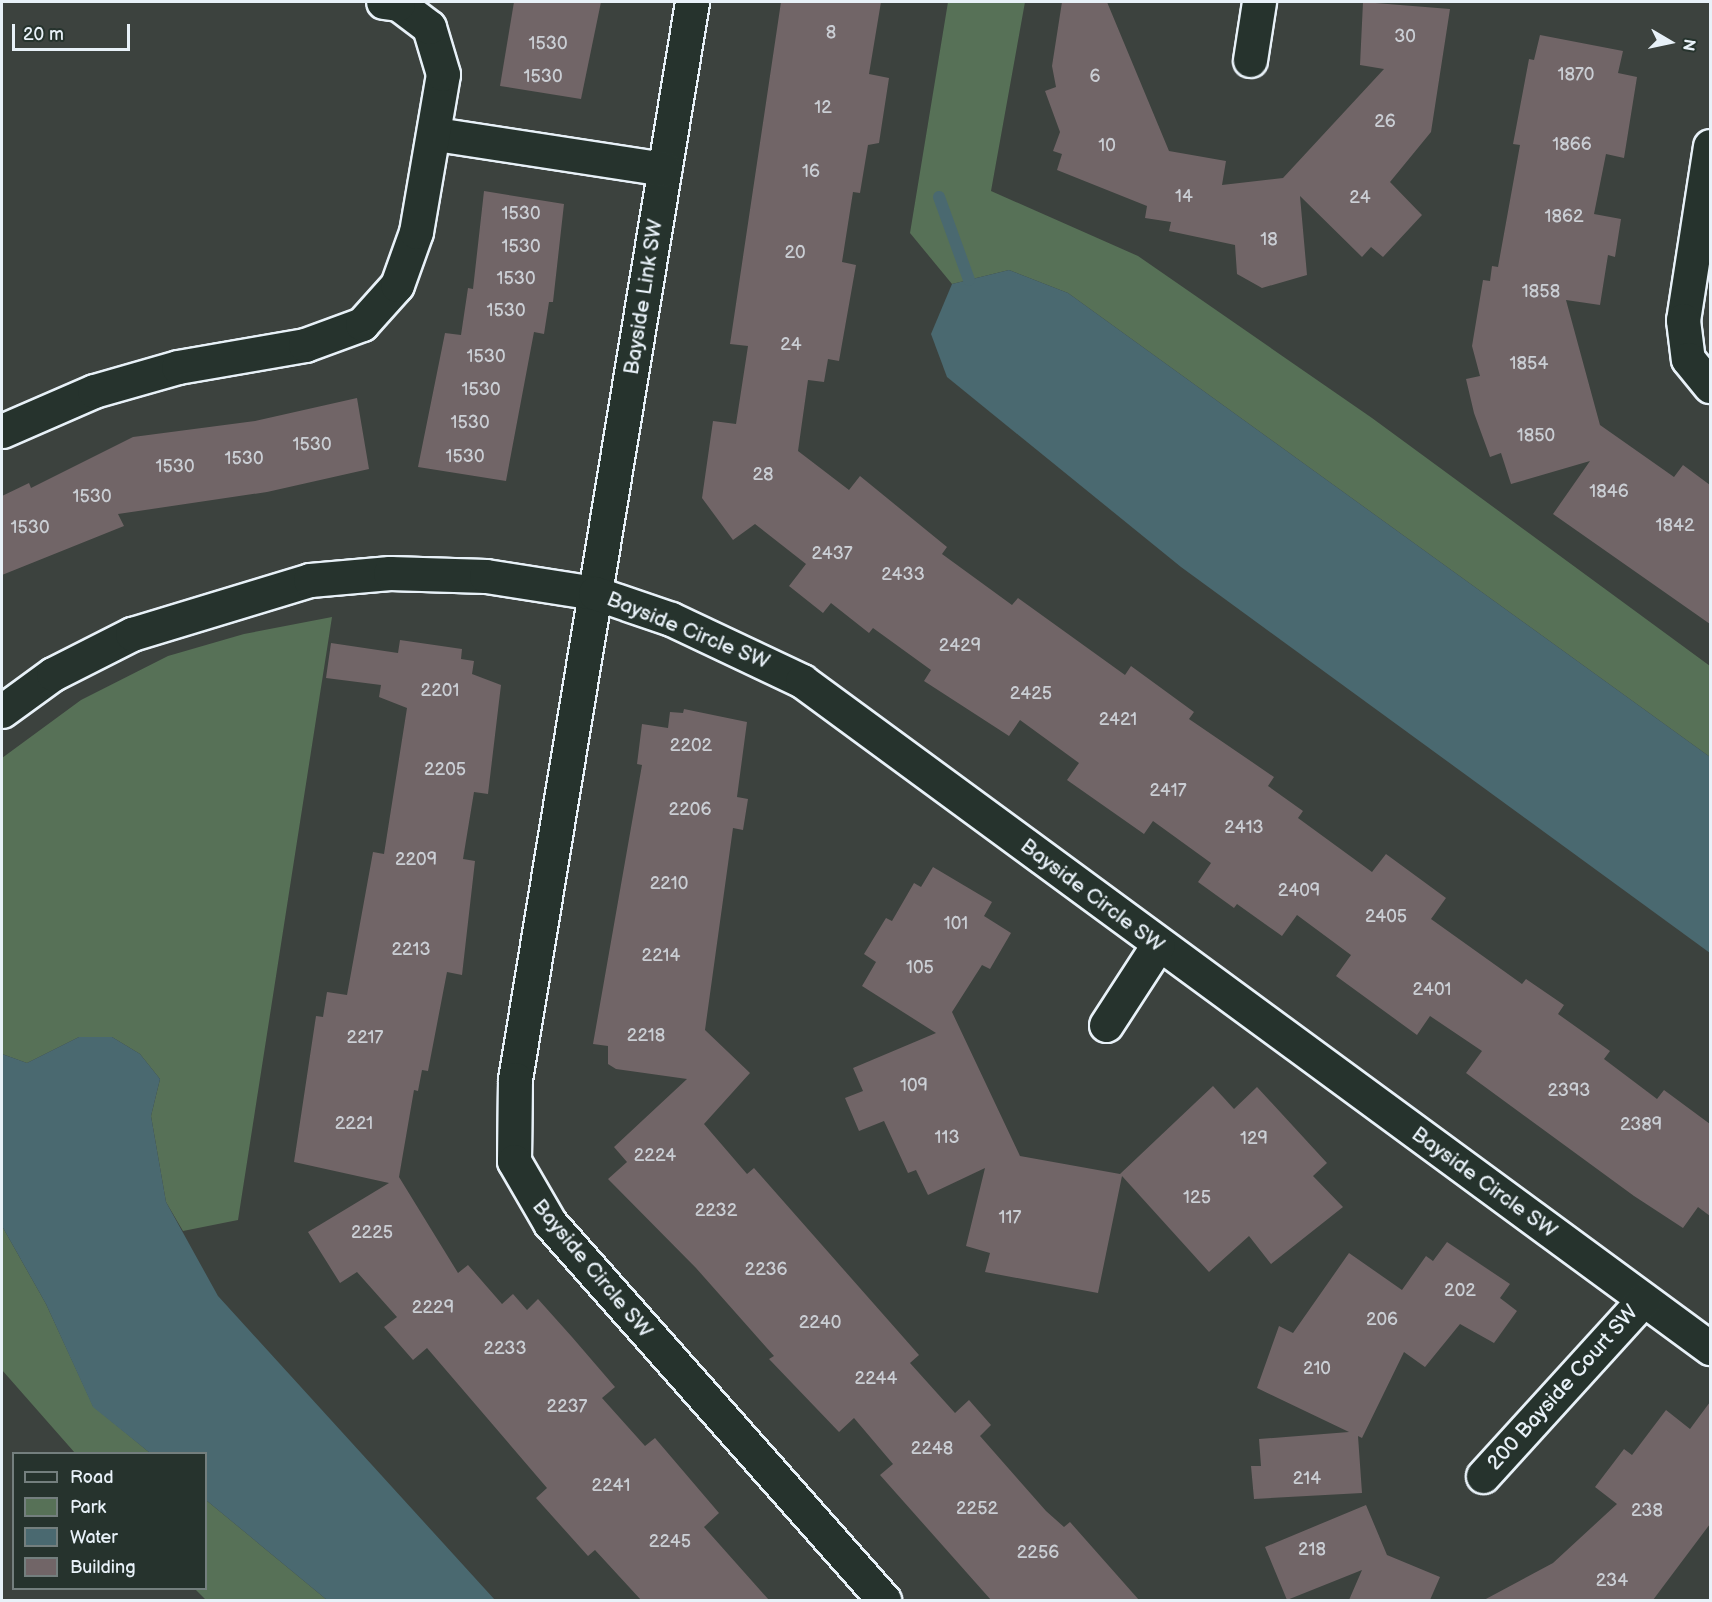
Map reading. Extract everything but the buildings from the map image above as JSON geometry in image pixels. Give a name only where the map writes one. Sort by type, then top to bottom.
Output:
[{"type":"street","points":[[2,431],[105,388],[177,367],[305,345],[362,324],[397,285],[416,232],[436,134],[443,74],[429,27],[398,4],[383,2]]},
{"type":"street","name":"Bayside Link SW","points":[[595,592],[692,2]]},
{"type":"street","points":[[1250,60],[1259,2]]},
{"type":"street","points":[[436,134],[664,169]]},
{"type":"street","points":[[1710,146],[1683,320],[1688,359],[1710,387]]},
{"type":"street","points":[[2,711],[53,674],[132,634],[310,580],[390,573],[486,576],[595,592]]},
{"type":"street","name":"Bayside Circle SW","points":[[884,1600],[550,1223],[514,1161],[515,1079],[595,592],[734,645],[802,681],[1158,945],[1710,1348]]},
{"type":"street","points":[[1106,1025],[1158,945]]},
{"type":"street","name":"200 Bayside Court SW","points":[[1483,1476],[1643,1300]]},
{"type":"green space","points":[[948,2],[1025,2],[991,191],[1138,256],[1372,418],[1710,666],[1710,757],[1068,293],[1009,270],[952,284],[910,233]]},
{"type":"green space","points":[[332,617],[238,1220],[183,1231],[166,1202],[151,1116],[160,1079],[140,1054],[112,1037],[79,1037],[27,1063],[2,1054],[2,758],[81,700],[168,656],[244,634]]},
{"type":"green space","points":[[2,1226],[46,1304],[93,1406],[149,1452],[74,1452],[2,1370]]},
{"type":"green space","points":[[207,1501],[327,1600],[206,1600],[196,1590],[207,1590]]},
{"type":"water","points":[[1009,270],[1068,293],[1710,757],[1710,953],[1181,567],[947,377],[931,334],[952,284]]},
{"type":"water","points":[[79,1037],[112,1037],[140,1054],[160,1079],[151,1116],[166,1202],[218,1296],[495,1600],[327,1600],[207,1501],[207,1452],[149,1452],[93,1407],[46,1304],[2,1226],[2,1054],[27,1063]]},
{"type":"waterway","points":[[939,197],[969,280]]}]
